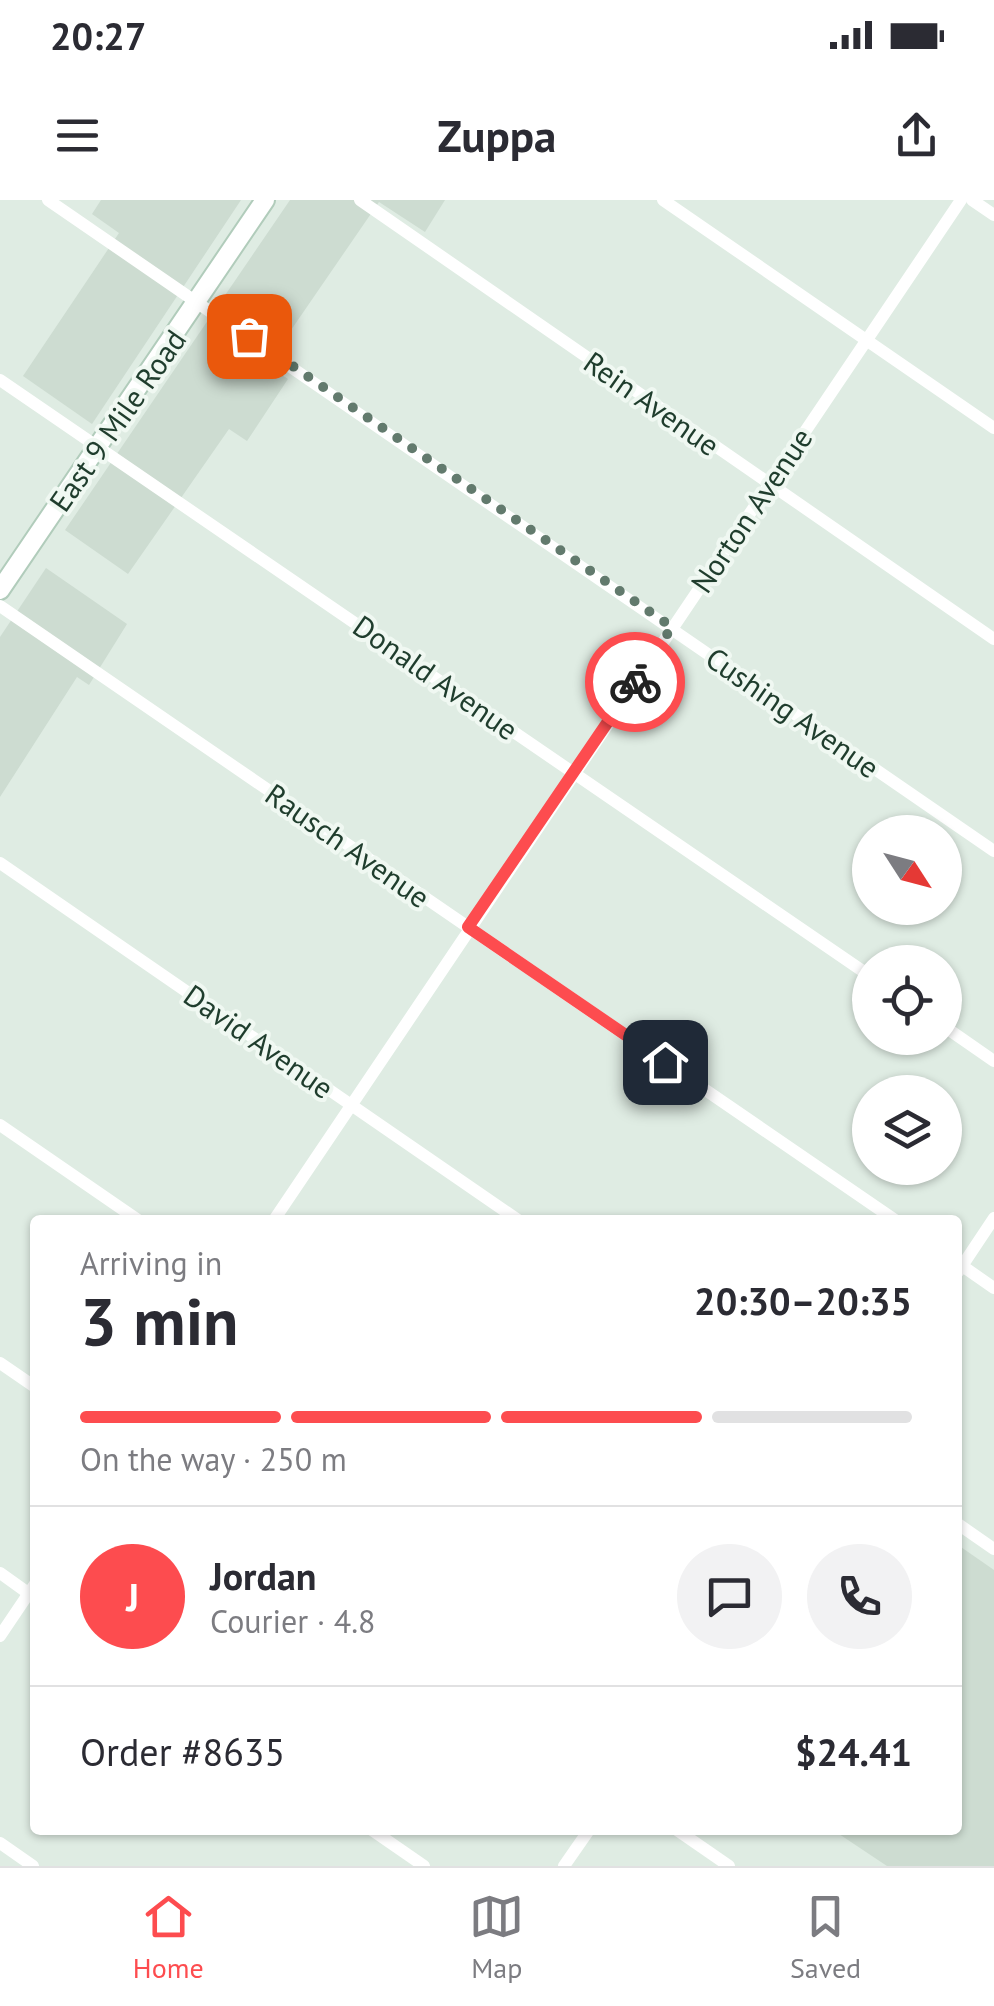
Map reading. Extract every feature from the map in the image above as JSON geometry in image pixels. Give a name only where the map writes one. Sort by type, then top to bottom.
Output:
[{"type":"main road","name":"East 9 Mile Road","points":[[0,590],[265,200]]},
{"type":"street","name":"Cushing Avenue","points":[[48,200],[994,851]]},
{"type":"street","name":"Rein Avenue","points":[[360,200],[994,638]]},
{"type":"street","points":[[663,200],[994,428]]},
{"type":"street","name":"Norton Avenue","points":[[277,1215],[961,200]]},
{"type":"street","points":[[972,200],[994,215]]},
{"type":"street","name":"Donald Avenue","points":[[0,380],[852,964]]},
{"type":"street","name":"Rausch Avenue","points":[[0,606],[887,1215]]},
{"type":"street","name":"David Avenue","points":[[0,863],[511,1215]]},
{"type":"street","points":[[962,1039],[994,1061]]},
{"type":"street","points":[[0,1125],[131,1215]]},
{"type":"street","points":[[962,1263],[994,1218]]},
{"type":"street","points":[[962,1269],[994,1288]]},
{"type":"street","points":[[0,1363],[30,1384]]},
{"type":"street","points":[[962,1527],[994,1548]]},
{"type":"street","points":[[0,1574],[30,1590]]},
{"type":"street","points":[[0,1636],[30,1596]]},
{"type":"street","points":[[379,1835],[424,1866]]},
{"type":"street","points":[[564,1866],[585,1835]]},
{"type":"street","points":[[684,1835],[729,1866]]},
{"type":"street","points":[[0,1843],[34,1866]]},
{"type":"shaded area","points":[[101,200],[241,200],[92,424],[23,376],[119,233],[92,214]]},
{"type":"shaded area","points":[[290,200],[445,200],[425,232],[379,202],[267,365],[288,379],[247,441],[229,429],[128,574],[65,530]]},
{"type":"shaded area","points":[[46,568],[127,624],[89,685],[77,677],[0,797],[0,637]]},
{"type":"shaded area","points":[[962,1548],[994,1570],[994,1866],[887,1866],[840,1835],[962,1835]]},
{"type":"way so far","points":[[249,336],[672,627],[635,682]]},
{"type":"route","points":[[635,682],[468,927],[665,1062]]}]
